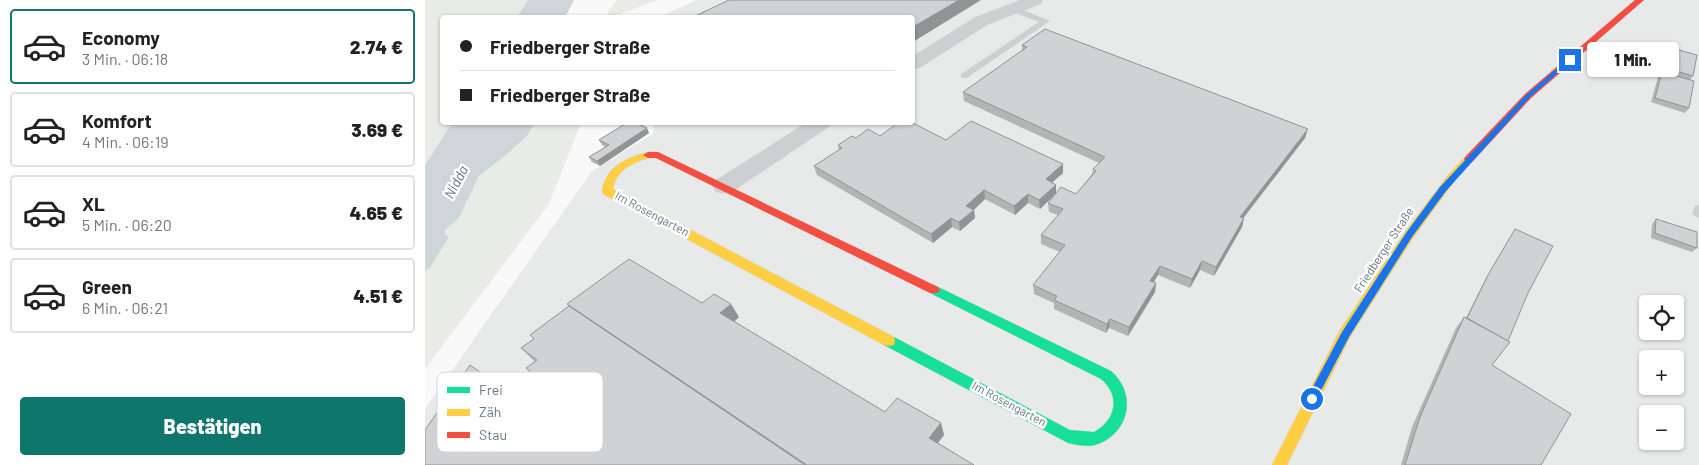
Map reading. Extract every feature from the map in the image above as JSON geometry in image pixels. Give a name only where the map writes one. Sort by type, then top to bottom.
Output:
[{"type":"street","points":[[915,63],[968,28],[1011,8],[1035,0]]},
{"type":"street","name":"Friedberger Straße","points":[[1279,465],[1345,334],[1409,235],[1452,177],[1528,96],[1640,0]]},
{"type":"street","points":[[724,186],[817,125]]},
{"type":"street","name":"Im Rosengarten","points":[[648,155],[658,155],[724,186],[1106,375],[1119,388],[1121,404],[1115,422],[1105,432],[1089,439],[1069,436],[607,190],[606,184],[609,176],[619,167],[633,159],[648,155]]},
{"type":"lane","points":[[964,76],[1046,21],[1011,8]]},
{"type":"shaded area","points":[[425,0],[528,0],[518,15],[440,15],[440,125],[451,125],[425,165]]},
{"type":"shaded area","points":[[617,0],[657,0],[618,15],[608,15]]},
{"type":"shaded area","points":[[696,0],[1699,0],[1699,465],[425,465],[425,409],[437,392],[437,452],[603,452],[603,372],[451,372],[592,171],[653,134],[654,125],[915,125],[915,15],[664,15]]},
{"type":"shaded area","points":[[534,125],[580,125],[549,204],[425,369],[425,271],[430,268],[449,237],[445,234],[445,229],[459,218],[479,176],[527,136]]},
{"type":"water","points":[[528,0],[574,0],[566,15],[518,15]]},
{"type":"water","name":"Nidda","points":[[451,125],[534,125],[527,136],[479,176],[459,218],[445,230],[445,234],[449,237],[430,268],[425,271],[425,165]]},
{"type":"building","points":[[729,0],[959,0],[915,26],[915,15],[697,15]]},
{"type":"building","points":[[1045,29],[1308,129],[1240,217],[1244,218],[1216,267],[1202,261],[1192,279],[1160,266],[1150,281],[1156,283],[1129,327],[1110,319],[1107,324],[1054,300],[1057,296],[1033,285],[1065,245],[1041,235],[1063,209],[1048,203],[1061,187],[1076,194],[1096,171],[1093,169],[1105,157],[963,92],[1027,47],[1022,45]]},
{"type":"building","points":[[1668,47],[1697,55],[1693,76],[1656,65],[1657,61],[1664,63]]},
{"type":"building","points":[[1662,72],[1694,81],[1689,108],[1655,98]]},
{"type":"building","points":[[971,121],[1063,164],[1046,179],[1056,185],[1039,200],[1028,194],[1014,206],[984,190],[966,206],[974,210],[959,222],[951,218],[931,234],[814,166],[842,148],[838,145],[852,136],[856,138],[868,129],[880,136],[895,125],[915,124],[946,140]]},
{"type":"building","points":[[623,125],[640,125],[647,128],[597,161],[589,157],[609,145],[599,140]]},
{"type":"building","points":[[1656,219],[1697,232],[1697,248],[1655,233]]},
{"type":"building","points":[[1515,229],[1553,246],[1528,293],[1508,341],[1467,318],[1488,275]]},
{"type":"building","points":[[629,259],[702,303],[714,294],[731,304],[720,313],[885,412],[897,398],[941,423],[929,438],[974,465],[807,465],[567,304]]},
{"type":"building","points":[[569,306],[805,465],[425,465],[425,430],[437,413],[437,452],[603,452],[603,372],[531,372],[526,368],[537,360],[521,348],[534,339],[530,335]]},
{"type":"building","points":[[1464,317],[1510,342],[1492,365],[1571,414],[1541,465],[1405,465],[1420,417]]},
{"type":"building","points":[[470,365],[480,372],[465,372]]},
{"type":"traffic: fast","points":[[889,341],[1068,436],[1085,439],[1095,438],[1112,425],[1119,412],[1121,397],[1119,390],[1106,375],[934,290]]},
{"type":"traffic: slow","points":[[648,155],[627,163],[615,171],[608,183],[607,191],[889,341]]},
{"type":"traffic: slow","points":[[1279,465],[1345,334],[1409,235],[1452,177],[1469,159]]},
{"type":"traffic: jam","points":[[1469,159],[1528,96],[1640,0]]},
{"type":"traffic: jam","points":[[648,155],[658,155],[934,290]]},
{"type":"route","points":[[1312,399],[1345,334],[1409,235],[1452,177],[1528,96],[1570,60]]}]
